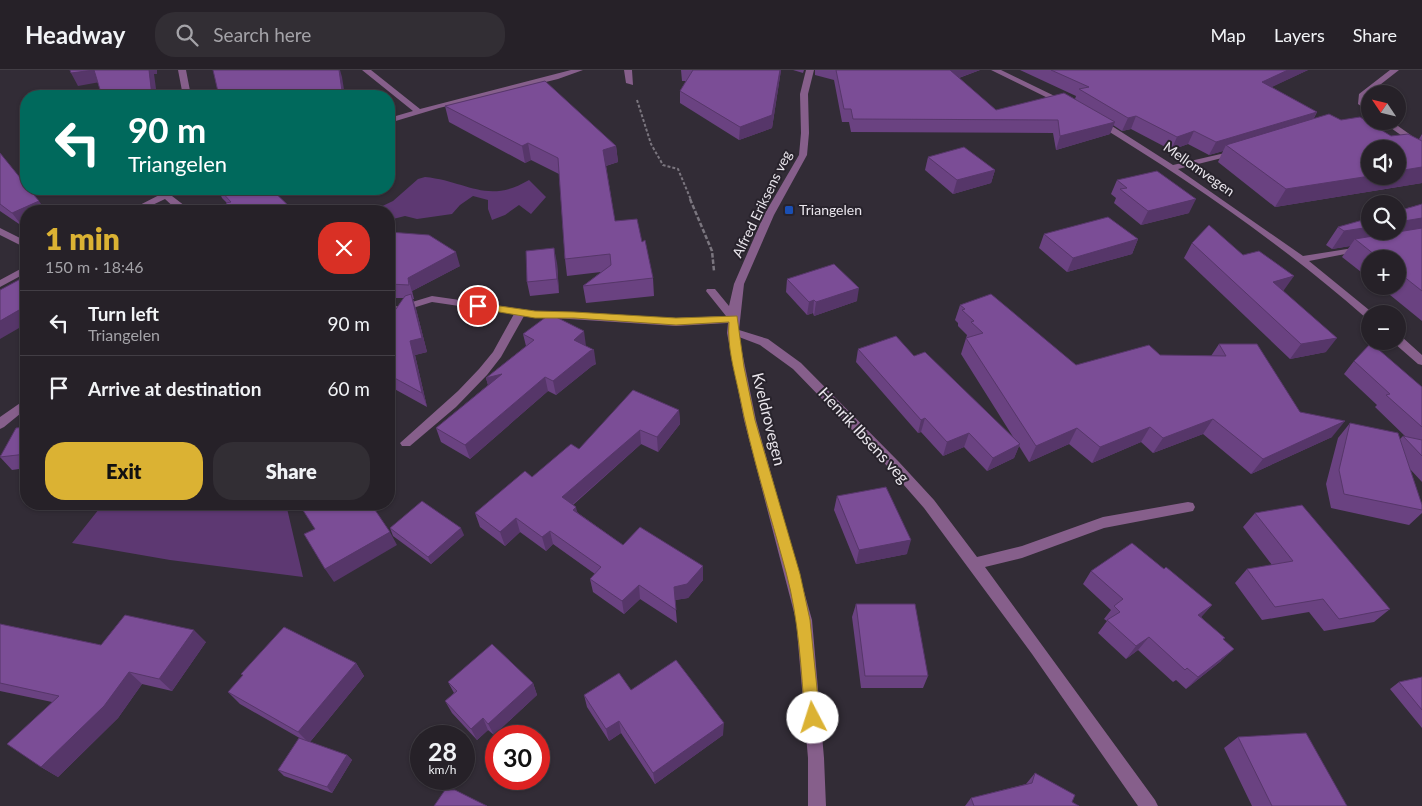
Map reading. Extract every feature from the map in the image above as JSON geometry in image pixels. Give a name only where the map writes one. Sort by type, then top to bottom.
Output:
[{"type":"street","points":[[182,70],[185,90]]},
{"type":"street","points":[[366,70],[391,90]]},
{"type":"street","points":[[395,119],[418,111],[527,85],[579,70]]},
{"type":"street","points":[[628,70],[630,83]]},
{"type":"street","name":"Alfred Eriksens veg","points":[[734,326],[739,284],[769,215],[803,155],[805,133],[804,94],[810,70]]},
{"type":"street","points":[[995,70],[1078,109]]},
{"type":"street","points":[[1375,85],[1396,70]]},
{"type":"street","points":[[395,93],[418,111]]},
{"type":"street","name":"Mellomvegen","points":[[1091,117],[1172,168],[1302,259],[1361,308]]},
{"type":"street","points":[[1398,130],[1422,147]]},
{"type":"street","points":[[1172,168],[1240,151]]},
{"type":"street","points":[[145,205],[165,195],[178,205]]},
{"type":"street","points":[[0,231],[20,242]]},
{"type":"street","points":[[1302,259],[1370,247]]},
{"type":"street","points":[[0,284],[20,273]]},
{"type":"street","name":"Kveldrovegen","points":[[711,291],[734,326],[750,420],[804,620],[816,758],[818,806]]},
{"type":"street","points":[[395,309],[432,300],[448,300],[520,313],[734,326]]},
{"type":"street","points":[[406,443],[463,394],[494,358],[520,313]]},
{"type":"street","name":"Henrik Ibsens veg","points":[[734,326],[742,334],[764,342],[797,366],[860,429],[923,498],[1037,649],[1149,806]]},
{"type":"street","points":[[1406,347],[1422,361]]},
{"type":"street","points":[[0,424],[20,408]]},
{"type":"street","points":[[974,564],[1022,552],[1103,524],[1188,508]]},
{"type":"path","points":[[630,83],[642,110],[655,153],[663,165],[678,169],[712,251],[714,271],[711,291]]},
{"type":"shaded area","points":[[425,177],[440,179],[489,191],[501,191],[529,180],[546,197],[531,214],[519,205],[505,215],[492,220],[488,209],[488,200],[473,196],[460,205],[452,214],[417,219],[405,216],[395,218],[395,205],[385,205],[393,201],[418,179]]},
{"type":"shaded area","points":[[98,510],[287,510],[303,577],[170,560],[72,543]]},
{"type":"building","points":[[70,70],[94,70],[71,73]]},
{"type":"building","points":[[94,70],[149,70],[151,90],[100,90]]},
{"type":"building","points":[[213,70],[339,70],[342,90],[218,90]]},
{"type":"building","points":[[693,70],[780,70],[772,115],[740,127],[680,91]]},
{"type":"building","points":[[836,70],[950,70],[996,110],[1064,93],[1115,122],[1060,136],[1058,120],[853,119],[851,109],[844,109]]},
{"type":"building","points":[[1051,70],[1288,70],[1262,82],[1317,112],[1216,142],[1194,131],[1177,137],[1136,116],[1128,118],[1079,89],[1089,87]]},
{"type":"building","points":[[545,81],[616,146],[603,150],[615,221],[637,219],[642,242],[645,240],[653,278],[583,286],[611,265],[610,254],[565,259],[558,158],[528,143],[522,146],[445,106]]},
{"type":"building","points":[[1329,114],[1341,120],[1360,117],[1361,130],[1381,130],[1391,136],[1408,134],[1422,141],[1422,167],[1406,170],[1406,140],[1361,140],[1361,177],[1286,189],[1226,145]]},
{"type":"building","points":[[964,147],[995,170],[957,180],[928,157]]},
{"type":"building","points":[[0,153],[20,178],[20,195],[34,195],[39,201],[30,205],[20,205],[20,209],[12,213],[0,204]]},
{"type":"building","points":[[1157,171],[1196,199],[1148,211],[1120,189],[1127,188],[1117,180]]},
{"type":"building","points":[[225,195],[277,195],[288,205],[228,205],[226,203],[231,202]]},
{"type":"building","points":[[1422,204],[1422,218],[1406,221],[1406,209]]},
{"type":"building","points":[[1108,217],[1138,239],[1073,258],[1044,234]]},
{"type":"building","points":[[1361,221],[1361,228],[1344,231],[1338,227]]},
{"type":"building","points":[[1209,225],[1243,255],[1259,251],[1294,276],[1273,282],[1337,338],[1301,344],[1192,243]]},
{"type":"building","points":[[1422,228],[1422,291],[1406,278],[1406,250],[1369,250],[1355,239],[1406,240],[1406,231]]},
{"type":"building","points":[[395,232],[429,235],[456,252],[408,278],[409,285],[395,284]]},
{"type":"building","points":[[554,248],[557,279],[527,282],[526,251]]},
{"type":"building","points":[[834,264],[859,288],[816,302],[814,300],[809,302],[787,279]]},
{"type":"building","points":[[20,279],[20,309],[0,321],[0,290]]},
{"type":"building","points":[[411,294],[422,338],[410,341],[422,393],[395,378],[395,310],[405,296]]},
{"type":"building","points":[[991,294],[1076,365],[1149,345],[1160,355],[1226,356],[1219,344],[1257,344],[1300,412],[1345,421],[1263,459],[1213,419],[1163,438],[1150,427],[1100,447],[1077,428],[1036,446],[966,338],[983,333],[971,322],[974,321],[962,310],[965,309],[960,305]]},
{"type":"building","points":[[550,314],[584,331],[574,340],[594,350],[590,351],[553,381],[545,377],[465,445],[436,428],[502,374],[486,378],[534,340],[523,334]]},
{"type":"building","points":[[896,336],[914,356],[925,352],[1020,444],[993,458],[969,433],[947,442],[925,418],[921,420],[858,349]]},
{"type":"building","points":[[1364,350],[1379,350],[1422,387],[1422,427],[1386,395],[1390,394],[1354,361]]},
{"type":"building","points":[[633,390],[679,410],[657,437],[640,430],[562,497],[576,507],[573,510],[623,545],[640,527],[703,566],[687,584],[674,587],[676,610],[639,585],[622,601],[590,579],[601,567],[550,531],[542,537],[516,518],[500,532],[475,513],[525,471],[532,477],[571,444],[579,449]]},
{"type":"building","points":[[1350,423],[1398,433],[1422,510],[1344,494],[1339,470]]},
{"type":"building","points":[[16,428],[20,428],[20,455],[0,457]]},
{"type":"building","points":[[1403,436],[1422,440],[1422,456]]},
{"type":"building","points":[[886,487],[911,540],[859,550],[837,496]]},
{"type":"building","points":[[422,501],[461,528],[428,557],[390,528]]},
{"type":"building","points":[[1302,505],[1390,609],[1339,619],[1323,599],[1275,607],[1247,569],[1293,561],[1255,513]]},
{"type":"building","points":[[303,510],[375,510],[390,532],[325,569],[304,534],[315,529]]},
{"type":"building","points":[[1132,543],[1164,569],[1166,567],[1212,605],[1198,615],[1225,638],[1223,639],[1234,649],[1198,677],[1187,668],[1185,670],[1149,637],[1136,646],[1107,620],[1120,612],[1114,606],[1123,599],[1091,571]]},
{"type":"building","points":[[856,604],[915,604],[928,676],[865,676]]},
{"type":"building","points":[[125,615],[194,630],[159,679],[129,672],[104,706],[41,767],[7,744],[59,696],[0,683],[0,624],[101,645]]},
{"type":"building","points":[[284,627],[356,663],[298,732],[228,692],[243,675],[241,674]]},
{"type":"building","points":[[492,644],[533,683],[488,724],[483,718],[475,725],[467,725],[445,701],[457,691],[448,682]]},
{"type":"building","points":[[676,660],[724,723],[653,773],[619,721],[606,729],[584,695],[619,673],[631,690]]},
{"type":"building","points":[[1422,677],[1422,710],[1399,682]]},
{"type":"building","points":[[1306,733],[1347,806],[1272,806],[1238,737]]},
{"type":"building","points":[[299,738],[347,755],[327,787],[278,770]]},
{"type":"building","points":[[1035,773],[1075,795],[1072,802],[1079,806],[974,806],[971,798],[1032,783]]},
{"type":"building","points":[[445,790],[455,790],[487,806],[434,806]]},
{"type":"place","name":"Triangelen","points":[[789,210]]},
{"type":"route","points":[[478,306],[520,313],[676,322],[734,319],[733,333],[738,367],[750,420],[804,620],[813,718]]}]
